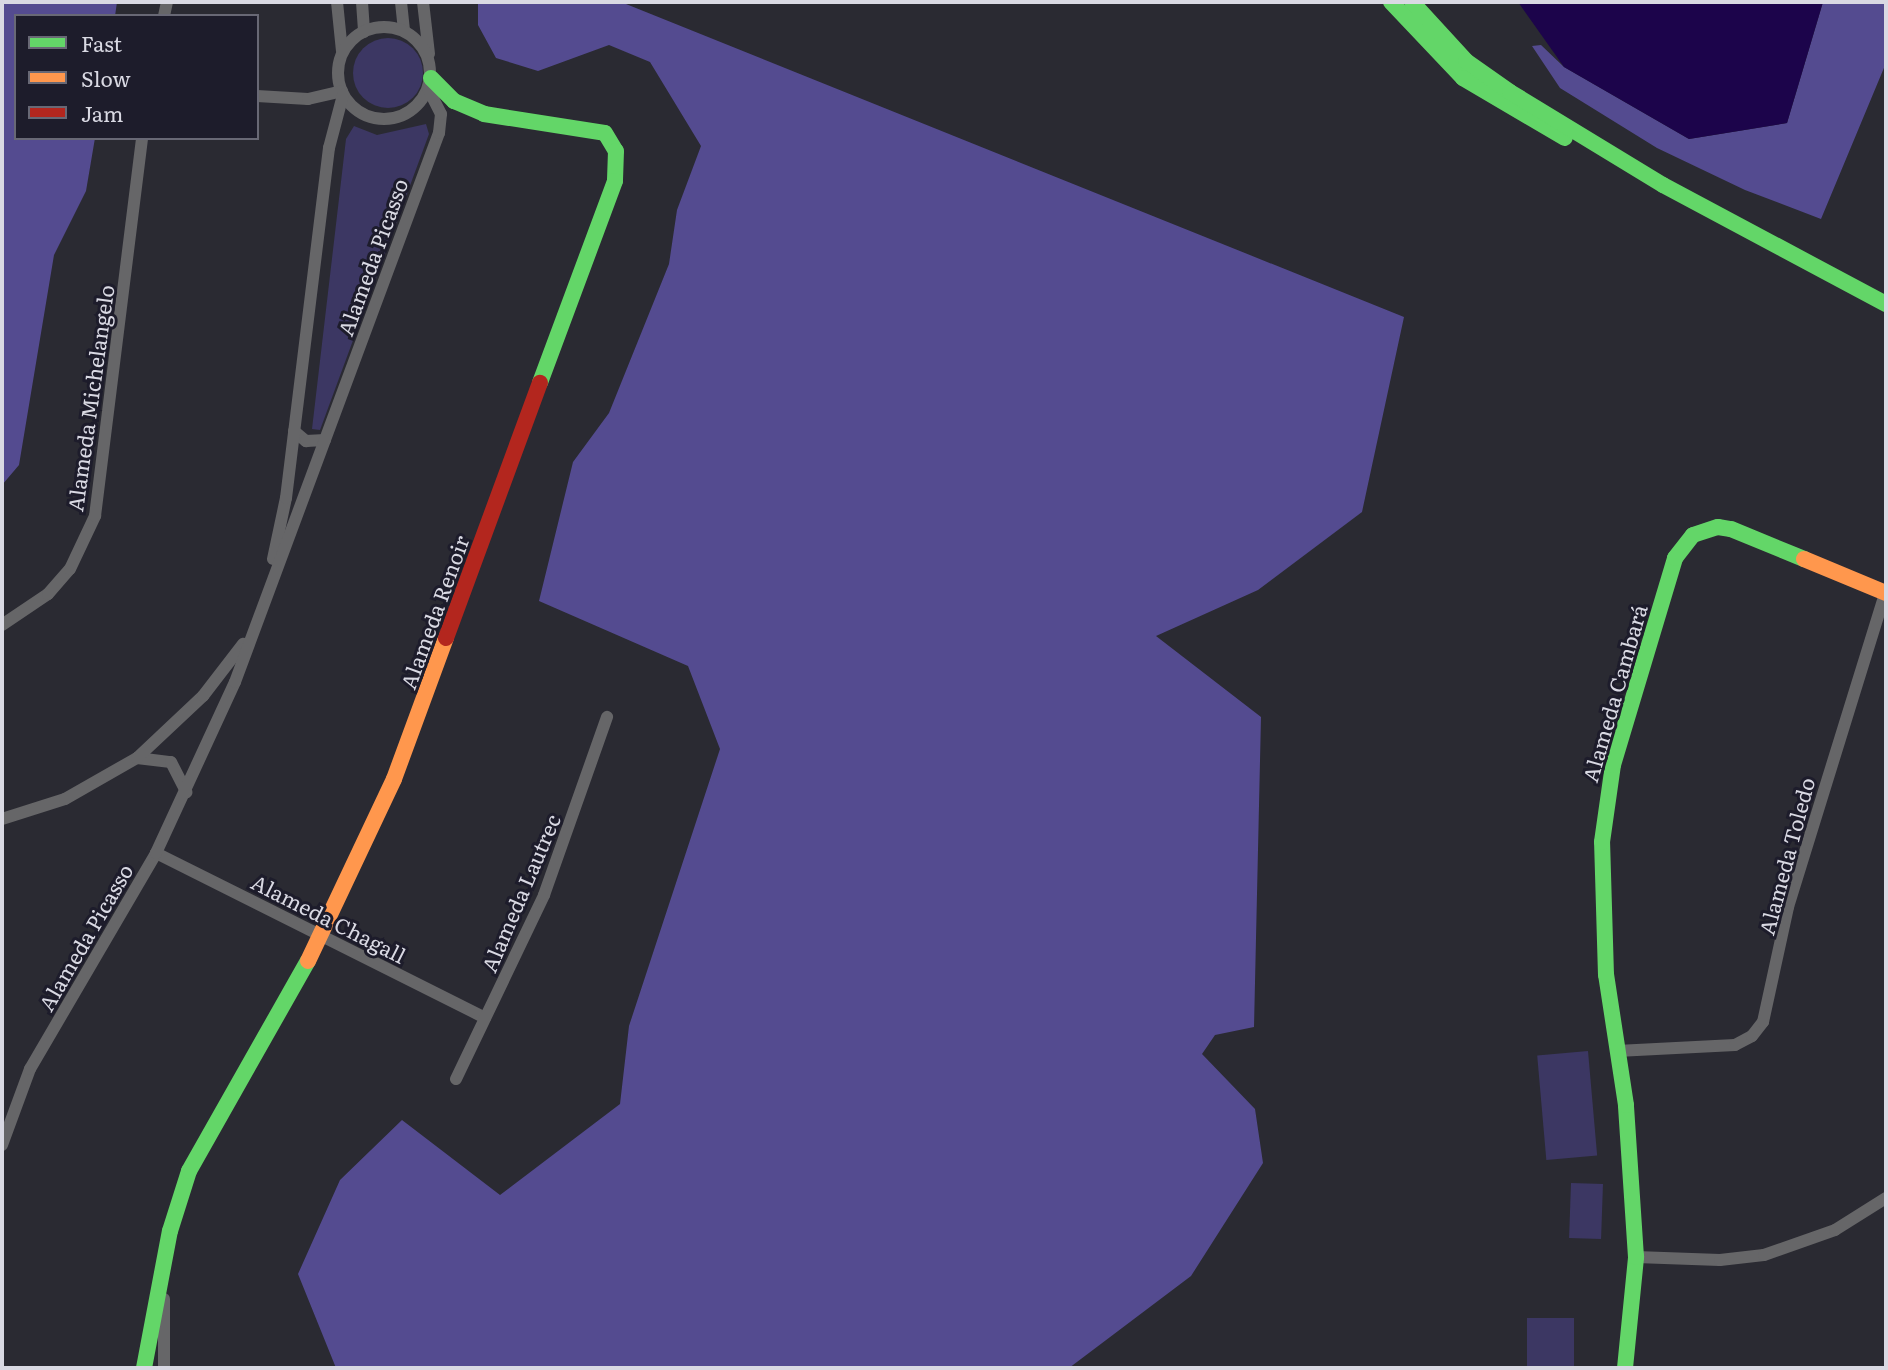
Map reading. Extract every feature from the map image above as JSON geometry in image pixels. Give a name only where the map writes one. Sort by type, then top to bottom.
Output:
[{"type":"street","name":"Alameda Picasso","points":[[265,593],[295,430],[329,148],[342,93],[338,73],[342,51],[337,2]]},
{"type":"street","points":[[362,2],[364,32]]},
{"type":"street","points":[[342,51],[364,32],[384,27],[404,31],[401,2]]},
{"type":"street","name":"Alameda Picasso","points":[[424,2],[430,76]]},
{"type":"street","points":[[1391,2],[1429,46],[1484,94],[1663,185],[1886,304]]},
{"type":"street","points":[[1412,2],[1466,61],[1663,185]]},
{"type":"street","name":"Alameda Picasso","points":[[2,1145],[16,1100],[156,853],[230,694],[265,593],[439,133],[441,114],[424,49],[404,31]]},
{"type":"street","points":[[259,96],[299,99],[342,93],[367,117],[388,119],[409,113],[430,76]]},
{"type":"street","name":"Alameda Renoir","points":[[144,1368],[165,1262],[189,1171],[322,936],[412,731],[615,181],[616,151],[605,133],[484,114],[454,101],[430,76]]},
{"type":"street","name":"Alameda Michelangelo","points":[[2,625],[48,594],[70,569],[95,516],[142,140]]},
{"type":"street","points":[[295,430],[306,441],[325,440]]},
{"type":"street","name":"Alameda Cambará","points":[[1625,1368],[1636,1257],[1626,1104],[1616,1051],[1604,935],[1606,799],[1675,558],[1693,535],[1718,527],[1731,529],[1886,593]]},
{"type":"street","name":"Alameda Toledo","points":[[1616,1051],[1735,1045],[1752,1036],[1763,1022],[1788,907],[1886,593]]},
{"type":"street","name":"Alameda Picasso","points":[[2,819],[65,799],[137,758],[203,696],[250,635]]},
{"type":"street","name":"Alameda Lautrec","points":[[456,1079],[544,895],[607,717]]},
{"type":"street","points":[[137,758],[171,762],[186,792]]},
{"type":"street","name":"Alameda Chagall","points":[[156,853],[485,1018]]},
{"type":"street","points":[[2,1103],[16,1100]]},
{"type":"street","points":[[1636,1257],[1720,1260],[1765,1255],[1835,1230],[1885,1202]]},
{"type":"street","points":[[164,1368],[165,1262]]},
{"type":"shaded area","points":[[2,2],[117,2],[115,14],[14,14],[14,140],[95,140],[86,191],[54,255],[19,465],[2,485]]},
{"type":"shaded area","points":[[478,2],[621,2],[1404,317],[1362,512],[1258,590],[1156,636],[1261,717],[1254,1027],[1215,1035],[1202,1054],[1255,1109],[1263,1163],[1191,1276],[1069,1368],[336,1368],[298,1274],[340,1180],[402,1120],[500,1195],[620,1104],[629,1026],[720,749],[688,666],[539,601],[573,462],[609,413],[669,264],[677,210],[701,146],[650,62],[609,45],[538,71],[496,58],[478,25]]},
{"type":"shaded area","points":[[1518,2],[1823,2],[1787,123],[1689,139],[1564,67]]},
{"type":"shaded area","points":[[1823,2],[1886,2],[1886,63],[1821,219],[1745,190],[1657,148],[1560,88],[1532,46],[1541,45],[1564,67],[1689,139],[1787,123]]},
{"type":"shaded area","points":[[388,38],[413,48],[423,73],[413,98],[388,108],[363,98],[353,73],[363,48]]},
{"type":"shaded area","points":[[426,124],[429,134],[320,430],[312,429],[346,139],[354,126],[377,135]]},
{"type":"shaded area","points":[[1588,1051],[1597,1156],[1546,1160],[1537,1055]]},
{"type":"shaded area","points":[[1571,1183],[1603,1184],[1601,1239],[1569,1238]]},
{"type":"shaded area","points":[[1527,1318],[1574,1318],[1574,1368],[1527,1368]]},
{"type":"traffic: fast","points":[[1391,2],[1463,78],[1565,138]]},
{"type":"traffic: fast","points":[[1412,2],[1466,61],[1510,92],[1663,185],[1886,304]]},
{"type":"traffic: fast","points":[[431,78],[454,101],[484,114],[605,133],[616,151],[615,181],[540,383]]},
{"type":"traffic: fast","points":[[1625,1368],[1636,1257],[1626,1105],[1606,975],[1602,842],[1613,765],[1675,558],[1693,535],[1718,527],[1731,529],[1804,559]]},
{"type":"traffic: fast","points":[[144,1368],[170,1231],[189,1171],[308,961]]},
{"type":"traffic: slow","points":[[1804,559],[1886,593]]},
{"type":"traffic: slow","points":[[308,961],[394,779],[446,638]]},
{"type":"traffic: jam","points":[[446,638],[540,383]]}]
